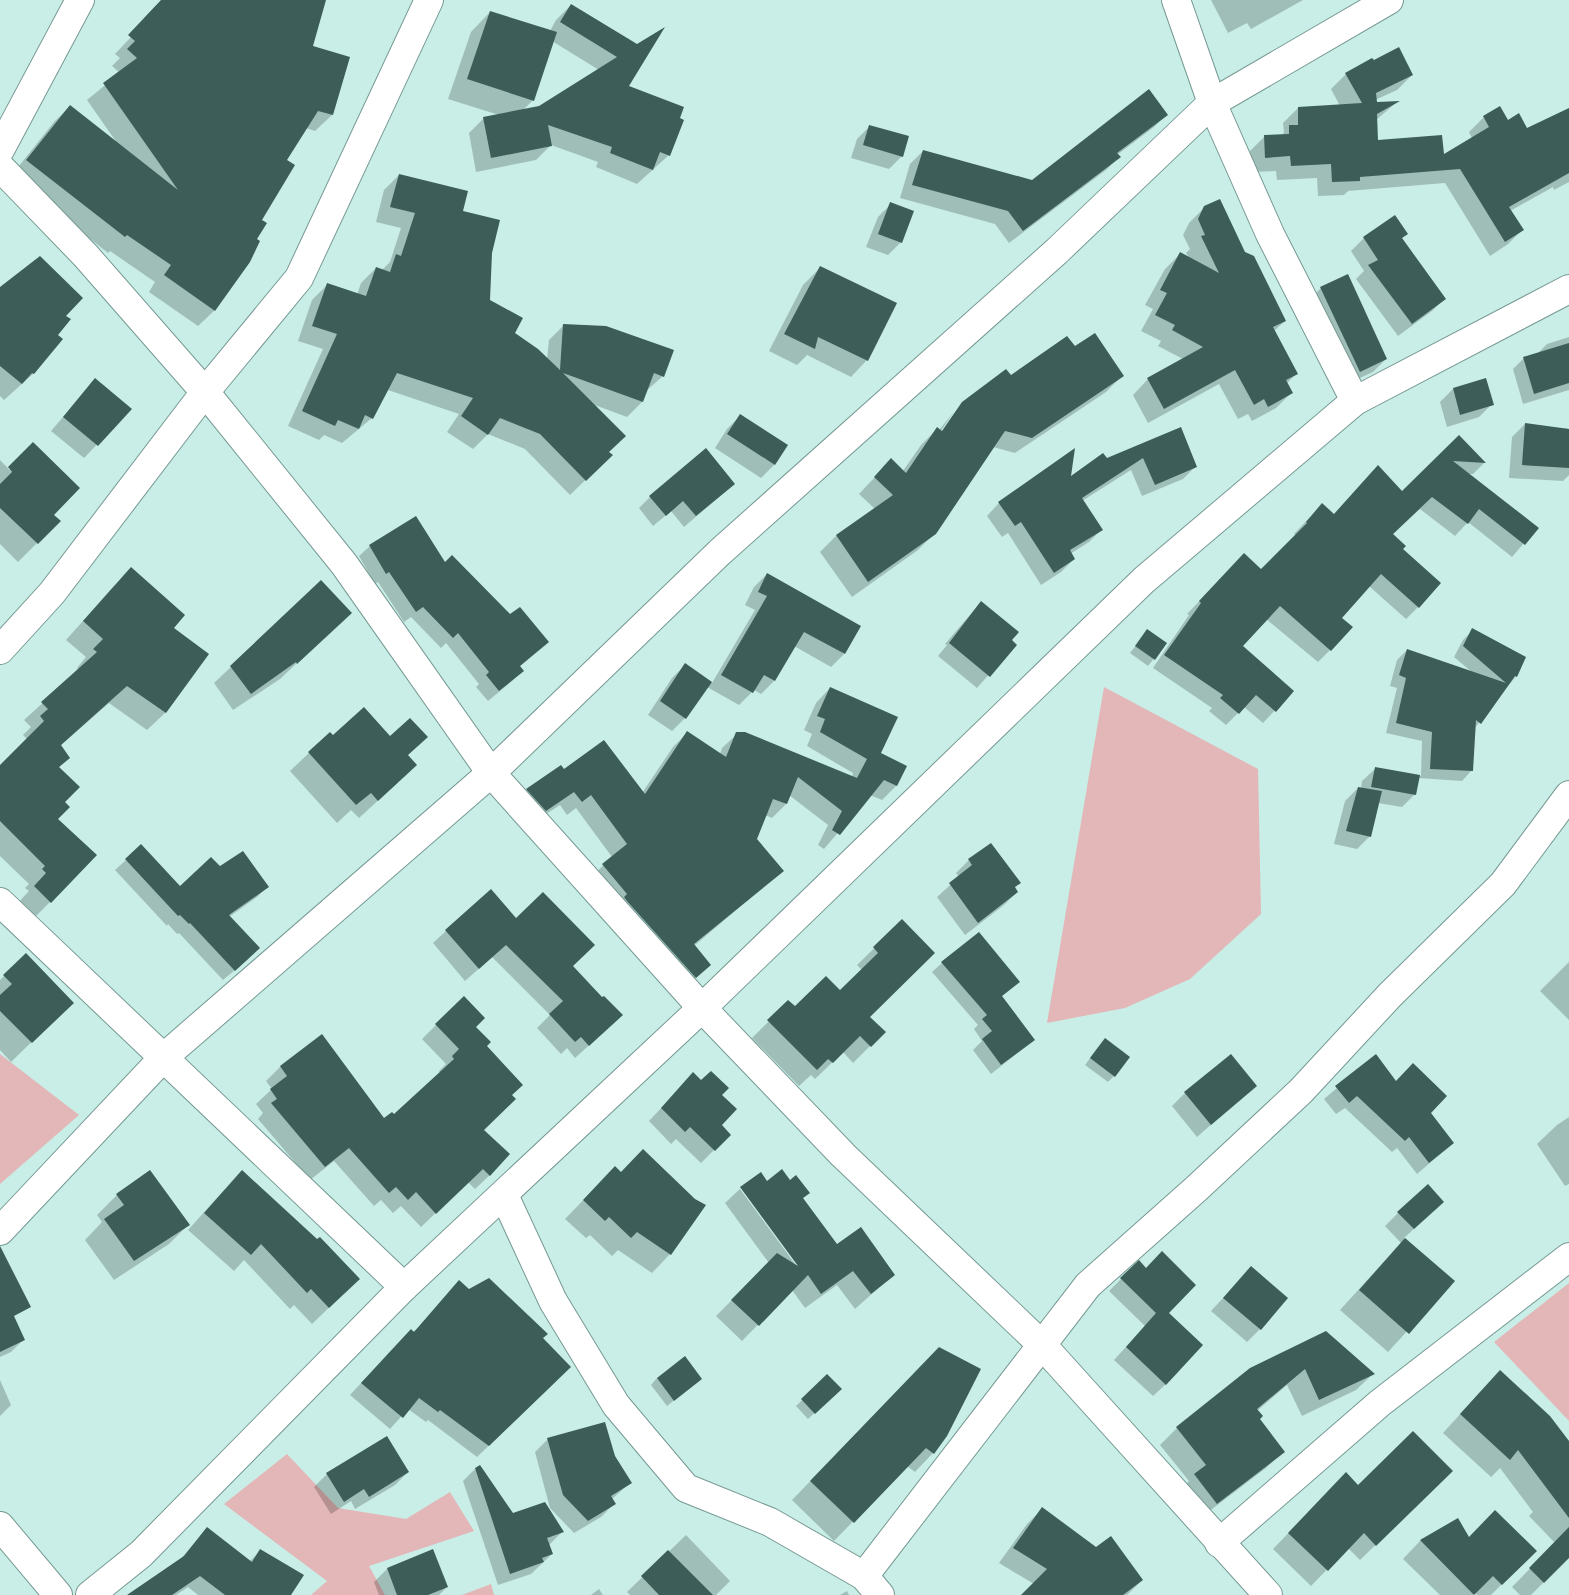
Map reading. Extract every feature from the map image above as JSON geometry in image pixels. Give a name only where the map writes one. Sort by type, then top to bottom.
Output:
[{"type":"street","points":[[0,150],[80,0]]},
{"type":"street","points":[[0,650],[52,593],[205,392],[299,278],[429,0]]},
{"type":"street","points":[[1176,0],[1212,103],[1270,234],[1355,401]]},
{"type":"street","points":[[0,1231],[164,1058],[491,773],[720,552],[1058,251],[1212,103],[1389,0]]},
{"type":"street","points":[[0,167],[86,256],[205,392],[344,564],[491,773],[702,1008],[843,1155],[1043,1346],[1268,1595]]},
{"type":"street","points":[[90,1595],[141,1554],[404,1286],[504,1195],[702,1008],[1144,580],[1355,401],[1569,289]]},
{"type":"street","points":[[504,1195],[553,1301],[616,1405],[686,1488],[770,1522],[872,1586],[1088,1285],[1196,1189],[1300,1091],[1390,995],[1503,884],[1569,795]]},
{"type":"street","points":[[0,902],[404,1286]]},
{"type":"street","points":[[1219,1543],[1380,1403],[1569,1257]]},
{"type":"street","points":[[0,1526],[58,1595]]},
{"type":"shaded area","points":[[1104,687],[1258,769],[1261,914],[1190,979],[1125,1008],[1047,1023]]},
{"type":"shaded area","points":[[0,1054],[79,1115],[0,1184]]},
{"type":"shaded area","points":[[1569,1283],[1569,1421],[1494,1342]]},
{"type":"shaded area","points":[[287,1454],[338,1508],[406,1519],[450,1492],[474,1531],[369,1566],[385,1595],[311,1595],[327,1581],[224,1504]]},
{"type":"shaded area","points":[[491,1584],[494,1595],[462,1595]]},
{"type":"building","points":[[161,0],[326,0],[313,46],[350,57],[333,115],[318,111],[287,160],[295,165],[262,220],[267,223],[257,239],[260,241],[250,262],[215,311],[164,275],[171,265],[127,235],[125,237],[26,160],[70,105],[178,190],[103,83],[137,58],[127,49],[135,41],[128,35]]},
{"type":"building","points":[[571,4],[637,44],[665,27],[629,86],[684,107],[680,118],[684,120],[670,156],[660,152],[653,170],[610,153],[612,147],[548,125],[552,146],[491,158],[483,117],[539,106],[617,57],[560,22]]},
{"type":"building","points":[[490,11],[557,32],[534,101],[467,79]]},
{"type":"building","points":[[1399,47],[1413,75],[1376,93],[1377,102],[1400,101],[1377,114],[1378,140],[1442,135],[1444,154],[1489,127],[1483,116],[1500,106],[1508,120],[1519,113],[1527,128],[1569,108],[1569,173],[1509,207],[1524,230],[1505,242],[1460,169],[1360,177],[1360,181],[1332,182],[1331,164],[1291,166],[1290,156],[1265,158],[1264,135],[1289,134],[1289,125],[1298,125],[1298,107],[1362,103],[1345,73],[1372,58],[1374,60]]},
{"type":"building","points":[[1149,89],[1168,115],[1117,153],[1121,157],[1023,231],[1008,211],[912,185],[923,150],[1032,180]]},
{"type":"building","points":[[869,125],[909,136],[903,157],[863,145]]},
{"type":"building","points":[[399,174],[468,191],[463,211],[500,220],[492,253],[490,300],[523,318],[515,333],[538,349],[560,370],[563,324],[606,326],[674,350],[664,377],[654,373],[643,402],[563,373],[626,436],[609,452],[613,455],[586,481],[540,434],[500,418],[488,435],[461,416],[473,398],[397,373],[373,419],[365,415],[359,429],[338,420],[335,426],[302,411],[337,334],[312,326],[327,283],[366,296],[376,267],[390,272],[396,254],[401,256],[415,213],[390,207]]},
{"type":"building","points":[[1220,199],[1245,252],[1254,256],[1286,321],[1273,327],[1298,374],[1286,380],[1293,393],[1268,407],[1264,399],[1254,405],[1235,370],[1164,409],[1147,378],[1203,347],[1172,330],[1175,325],[1155,315],[1167,293],[1160,290],[1180,252],[1219,273],[1201,236],[1205,235],[1198,219],[1204,206]]},
{"type":"building","points":[[890,202],[914,211],[902,243],[878,234]]},
{"type":"building","points":[[1395,215],[1408,234],[1402,238],[1446,299],[1412,324],[1368,265],[1378,260],[1363,237]]},
{"type":"building","points":[[40,256],[83,298],[66,316],[71,319],[58,335],[63,339],[34,374],[32,373],[22,384],[0,366],[0,287]]},
{"type":"building","points":[[820,266],[897,303],[868,361],[818,337],[815,349],[784,334]]},
{"type":"building","points":[[1348,274],[1387,359],[1360,372],[1320,287]]},
{"type":"building","points":[[1095,333],[1124,376],[1032,438],[1005,431],[936,534],[868,582],[836,535],[893,495],[874,477],[891,458],[906,473],[937,427],[942,431],[962,402],[1006,369],[1011,375],[1067,336],[1075,346]]},
{"type":"building","points":[[1569,343],[1569,383],[1534,394],[1523,357]]},
{"type":"building","points":[[95,378],[132,409],[98,446],[63,417]]},
{"type":"building","points":[[1486,378],[1494,405],[1460,415],[1453,388]]},
{"type":"building","points":[[740,414],[788,445],[775,465],[727,434]]},
{"type":"building","points":[[1525,423],[1569,429],[1569,468],[1522,465]]},
{"type":"building","points":[[1181,427],[1197,467],[1155,485],[1143,458],[1082,498],[1103,530],[1070,550],[1075,559],[1054,573],[1021,522],[1015,526],[998,502],[1075,448],[1071,476],[1103,453],[1107,458]]},
{"type":"building","points":[[1459,435],[1486,463],[1453,461],[1539,528],[1525,545],[1479,509],[1468,524],[1432,497],[1393,534],[1406,546],[1403,549],[1441,583],[1419,608],[1381,574],[1342,618],[1353,627],[1331,651],[1280,606],[1243,646],[1294,691],[1276,712],[1256,695],[1239,714],[1220,698],[1223,695],[1164,655],[1201,603],[1199,601],[1244,553],[1261,569],[1307,523],[1322,503],[1334,514],[1378,465],[1402,491]]},
{"type":"building","points":[[33,442],[80,488],[54,515],[61,521],[38,544],[0,508],[0,484],[12,472],[8,467]]},
{"type":"building","points":[[706,448],[735,484],[696,516],[683,501],[666,516],[649,496]]},
{"type":"building","points":[[416,516],[445,562],[452,555],[510,614],[520,607],[549,642],[520,666],[524,671],[499,691],[486,675],[489,672],[458,633],[453,638],[423,607],[416,612],[389,572],[386,574],[369,545]]},
{"type":"building","points":[[131,567],[185,615],[174,628],[209,654],[166,713],[127,686],[61,745],[70,758],[59,767],[80,787],[65,802],[70,807],[58,819],[97,855],[51,903],[34,886],[46,873],[42,869],[45,866],[0,821],[0,765],[44,721],[40,716],[48,709],[41,702],[97,652],[93,649],[103,639],[83,621]]},
{"type":"building","points":[[767,573],[861,626],[845,654],[804,632],[775,681],[764,675],[753,693],[721,675],[767,596],[758,592]]},
{"type":"building","points":[[321,580],[352,613],[297,664],[296,662],[251,694],[230,666]]},
{"type":"building","points":[[981,601],[1019,632],[1012,640],[1017,645],[990,677],[949,643]]},
{"type":"building","points":[[1472,628],[1526,657],[1517,677],[1515,676],[1481,724],[1476,720],[1473,771],[1430,769],[1432,732],[1396,723],[1406,678],[1399,675],[1407,649],[1506,683],[1463,646]]},
{"type":"building","points":[[1147,629],[1167,643],[1155,660],[1135,646]]},
{"type":"building","points":[[685,663],[712,682],[686,719],[660,701]]},
{"type":"building","points":[[830,687],[898,717],[881,753],[907,766],[897,786],[884,780],[840,835],[832,830],[842,811],[798,777],[787,804],[773,799],[757,839],[784,871],[694,944],[711,965],[696,978],[627,901],[624,897],[627,894],[602,864],[627,844],[591,795],[582,802],[574,792],[546,811],[526,789],[561,765],[564,769],[604,740],[645,794],[687,731],[726,757],[736,732],[745,732],[857,778],[867,759],[820,732],[825,719],[817,716]]},
{"type":"building","points":[[364,707],[390,736],[410,718],[428,737],[408,755],[417,765],[378,801],[371,793],[356,805],[308,752],[330,732],[333,735]]},
{"type":"building","points":[[1375,767],[1420,775],[1416,795],[1371,787]]},
{"type":"building","points":[[1358,787],[1382,791],[1371,837],[1346,831]]},
{"type":"building","points":[[991,843],[1021,883],[1015,887],[1018,892],[978,923],[949,883],[972,865],[968,859]]},
{"type":"building","points":[[141,844],[180,886],[211,857],[220,866],[243,851],[269,887],[229,915],[260,948],[235,971],[190,923],[180,915],[178,916],[125,859]]},
{"type":"building","points":[[491,889],[516,918],[543,892],[595,945],[573,966],[602,997],[604,996],[623,1015],[589,1046],[581,1037],[575,1042],[549,1014],[563,1001],[506,945],[479,969],[445,930]]},
{"type":"building","points":[[902,919],[935,953],[870,1017],[886,1032],[871,1047],[860,1036],[833,1063],[828,1059],[817,1070],[767,1020],[788,1000],[795,1006],[826,976],[840,990],[878,953],[873,947]]},
{"type":"building","points":[[979,932],[1020,982],[1002,996],[1035,1040],[1001,1065],[982,1039],[992,1031],[982,1019],[987,1015],[941,962]]},
{"type":"building","points":[[26,953],[74,1003],[32,1043],[0,1011],[0,995],[12,984],[3,975]]},
{"type":"building","points":[[464,996],[485,1018],[476,1027],[491,1042],[487,1046],[523,1085],[512,1095],[516,1099],[484,1130],[510,1154],[490,1176],[483,1169],[436,1214],[416,1192],[408,1200],[396,1187],[389,1193],[349,1148],[325,1167],[271,1103],[277,1099],[270,1089],[287,1076],[280,1066],[322,1034],[384,1118],[392,1112],[394,1114],[454,1059],[452,1056],[459,1049],[435,1024]]},
{"type":"building","points":[[1105,1038],[1130,1057],[1115,1077],[1090,1058]]},
{"type":"building","points":[[1231,1054],[1257,1086],[1211,1125],[1184,1092]]},
{"type":"building","points":[[1376,1054],[1396,1081],[1413,1063],[1447,1096],[1431,1113],[1454,1143],[1429,1163],[1409,1137],[1405,1141],[1357,1096],[1349,1103],[1335,1086]]},
{"type":"building","points":[[711,1071],[729,1088],[722,1095],[737,1109],[722,1125],[731,1135],[715,1151],[690,1127],[685,1132],[661,1108],[693,1072],[701,1080]]},
{"type":"building","points":[[643,1149],[695,1199],[706,1205],[671,1255],[637,1232],[631,1238],[609,1217],[605,1221],[583,1200],[615,1166],[621,1172]]},
{"type":"building","points":[[782,1169],[790,1180],[796,1175],[810,1193],[803,1198],[837,1244],[861,1227],[895,1275],[871,1294],[853,1271],[821,1294],[808,1275],[759,1326],[731,1300],[777,1253],[798,1266],[740,1187],[761,1172],[767,1181]]},
{"type":"building","points":[[150,1170],[190,1225],[134,1261],[104,1219],[124,1205],[116,1194]]},
{"type":"building","points":[[242,1170],[317,1239],[320,1237],[360,1279],[329,1308],[311,1289],[307,1293],[261,1244],[251,1255],[204,1213]]},
{"type":"building","points":[[1428,1184],[1444,1202],[1414,1229],[1397,1212]]},
{"type":"building","points":[[1405,1238],[1455,1281],[1409,1334],[1359,1290]]},
{"type":"building","points":[[0,1246],[31,1307],[14,1316],[25,1340],[0,1352]]},
{"type":"building","points":[[1162,1251],[1196,1285],[1169,1313],[1203,1345],[1166,1385],[1126,1347],[1156,1313],[1120,1278],[1139,1260],[1146,1268]]},
{"type":"building","points":[[1251,1266],[1288,1298],[1261,1330],[1223,1298]]},
{"type":"building","points":[[489,1278],[548,1334],[543,1338],[571,1367],[489,1446],[440,1410],[438,1412],[419,1398],[403,1418],[361,1383],[411,1329],[414,1332],[459,1280],[469,1289]]},
{"type":"building","points":[[1326,1331],[1375,1374],[1319,1400],[1305,1369],[1257,1409],[1263,1416],[1260,1419],[1285,1452],[1217,1504],[1194,1474],[1206,1465],[1176,1427],[1250,1368]]},
{"type":"building","points":[[939,1347],[981,1369],[947,1436],[934,1454],[926,1448],[854,1523],[810,1481]]},
{"type":"building","points":[[685,1356],[702,1379],[674,1401],[657,1378]]},
{"type":"building","points":[[1500,1370],[1550,1416],[1569,1441],[1569,1518],[1518,1450],[1510,1460],[1460,1414]]},
{"type":"building","points":[[827,1374],[842,1389],[815,1414],[801,1399]]},
{"type":"building","points":[[605,1422],[615,1456],[632,1483],[611,1496],[616,1504],[588,1521],[563,1495],[547,1438]]},
{"type":"building","points":[[1413,1431],[1453,1471],[1376,1546],[1364,1533],[1328,1571],[1288,1533],[1346,1472],[1358,1485]]},
{"type":"building","points":[[387,1436],[409,1472],[369,1497],[364,1489],[344,1502],[326,1473]]},
{"type":"building","points":[[480,1465],[513,1513],[545,1502],[564,1532],[547,1538],[553,1554],[542,1558],[544,1562],[510,1574],[475,1468]]},
{"type":"building","points":[[1042,1507],[1096,1547],[1111,1536],[1143,1580],[1123,1595],[1021,1595],[1047,1569],[1013,1548]]},
{"type":"building","points":[[1495,1510],[1537,1551],[1502,1585],[1493,1576],[1474,1595],[1420,1540],[1458,1518],[1469,1537]]},
{"type":"building","points":[[207,1527],[252,1562],[260,1549],[304,1575],[291,1595],[225,1595],[200,1576],[172,1595],[127,1595],[184,1556]]},
{"type":"building","points":[[1569,1527],[1569,1558],[1544,1583],[1529,1568]]},
{"type":"building","points":[[433,1549],[448,1587],[428,1595],[397,1595],[387,1568]]},
{"type":"building","points":[[668,1550],[713,1595],[659,1595],[641,1576]]}]
